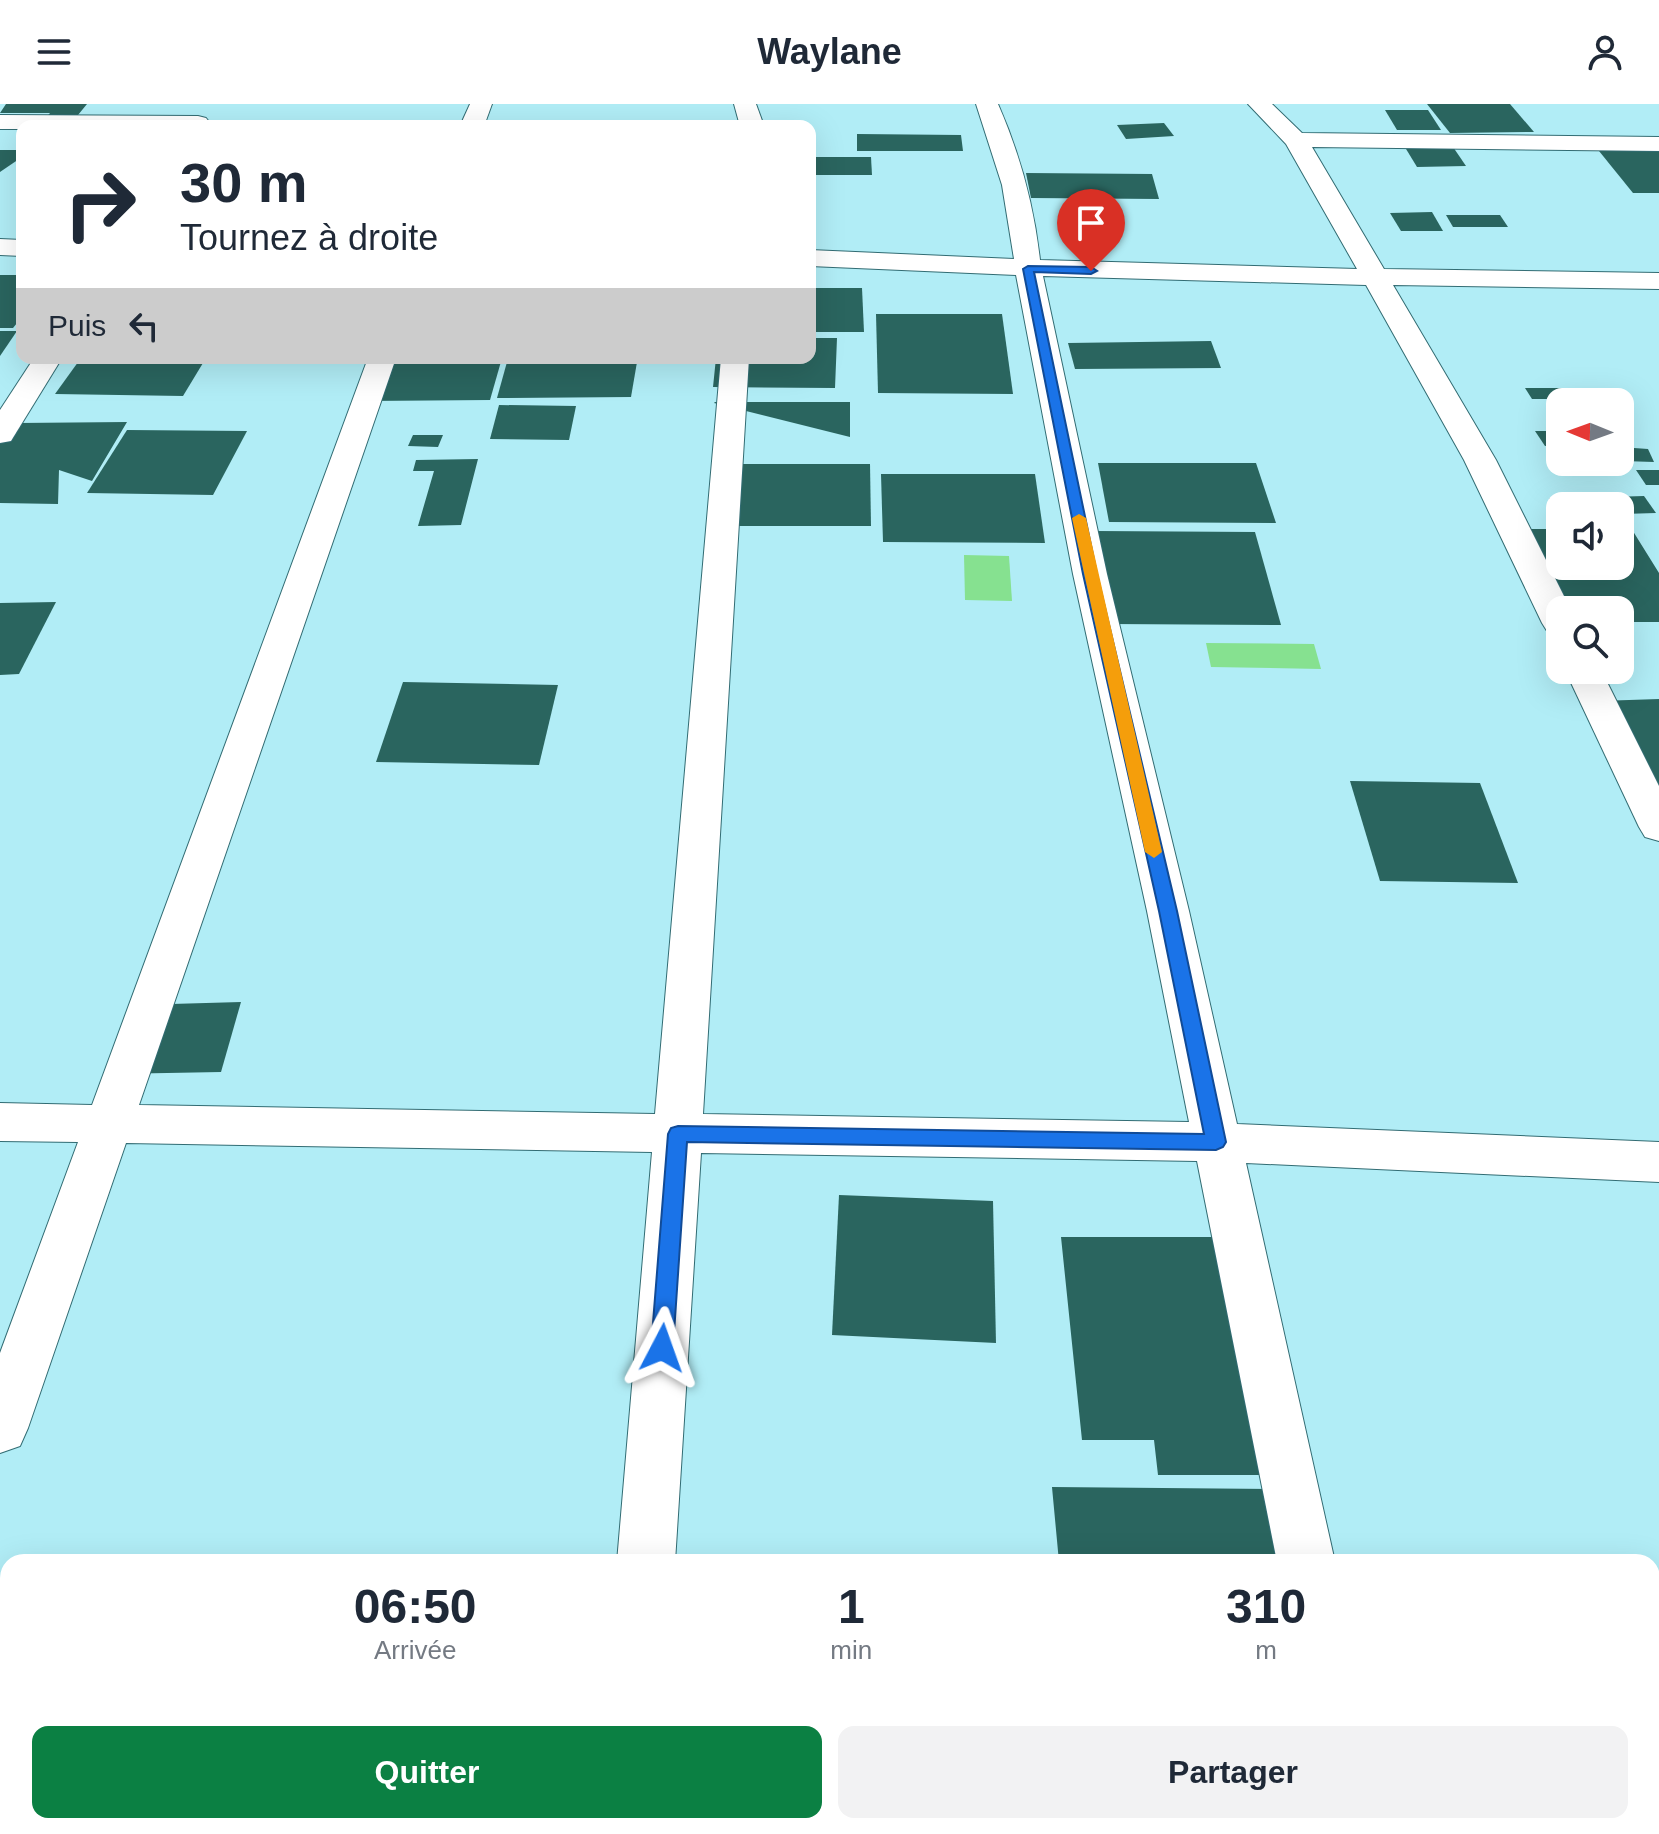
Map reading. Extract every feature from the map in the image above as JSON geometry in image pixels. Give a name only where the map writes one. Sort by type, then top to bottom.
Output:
[{"type":"street","points":[[987,104],[1002,138],[1025,225],[1028,269],[1090,574],[1168,911],[1304,1554]]},
{"type":"street","points":[[1259,104],[1296,140],[1480,460],[1547,596]]},
{"type":"street","points":[[100,120],[200,118]]},
{"type":"street","points":[[1296,140],[1659,144]]},
{"type":"street","points":[[816,258],[1028,269],[1375,278],[1659,281]]},
{"type":"street","points":[[0,434],[44,364]]},
{"type":"street","points":[[0,1428],[380,364]]},
{"type":"street","points":[[647,1554],[735,364]]},
{"type":"street","points":[[1590,684],[1659,827]]},
{"type":"street","points":[[0,1122],[1216,1142],[1659,1162]]},
{"type":"shaded area","points":[[964,555],[1009,556],[1012,601],[965,600]]},
{"type":"shaded area","points":[[1206,643],[1314,644],[1321,669],[1211,667]]},
{"type":"building","points":[[6,104],[87,104],[74,120],[44,120],[50,113],[0,113]]},
{"type":"building","points":[[1427,104],[1510,104],[1534,132],[1450,133]]},
{"type":"building","points":[[1385,110],[1428,110],[1441,130],[1397,130]]},
{"type":"building","points":[[1164,123],[1174,136],[1126,139],[1117,125]]},
{"type":"building","points":[[857,134],[961,135],[963,151],[857,151]]},
{"type":"building","points":[[1403,144],[1451,144],[1466,166],[1417,167]]},
{"type":"building","points":[[0,150],[16,150],[16,161],[0,172]]},
{"type":"building","points":[[1599,151],[1659,151],[1659,193],[1633,193]]},
{"type":"building","points":[[816,157],[871,157],[872,175],[816,175]]},
{"type":"building","points":[[1026,173],[1152,174],[1159,199],[1031,198]]},
{"type":"building","points":[[1432,212],[1443,231],[1401,231],[1390,213]]},
{"type":"building","points":[[1446,215],[1500,215],[1508,227],[1453,227]]},
{"type":"building","points":[[0,275],[16,275],[16,324],[13,328],[0,328]]},
{"type":"building","points":[[816,288],[862,288],[864,332],[816,332]]},
{"type":"building","points":[[876,314],[1002,314],[1013,394],[878,393]]},
{"type":"building","points":[[0,331],[16,331],[16,332],[0,356]]},
{"type":"building","points":[[816,338],[837,338],[835,388],[713,387],[715,364],[816,364]]},
{"type":"building","points":[[1211,341],[1221,368],[1075,369],[1068,343]]},
{"type":"building","points":[[77,364],[202,364],[183,396],[55,394]]},
{"type":"building","points":[[380,364],[500,364],[490,400],[366,401]]},
{"type":"building","points":[[506,364],[637,364],[631,397],[497,398]]},
{"type":"building","points":[[1525,388],[1546,388],[1546,399],[1532,399]]},
{"type":"building","points":[[850,402],[850,437],[714,403]]},
{"type":"building","points":[[499,405],[576,406],[569,440],[490,439]]},
{"type":"building","points":[[127,422],[92,481],[59,470],[58,504],[0,503],[0,443],[18,423]]},
{"type":"building","points":[[127,430],[247,431],[213,495],[87,493]]},
{"type":"building","points":[[1535,431],[1546,431],[1545,446]]},
{"type":"building","points":[[413,435],[443,435],[438,447],[408,446]]},
{"type":"building","points":[[1634,448],[1648,449],[1654,462],[1634,461]]},
{"type":"building","points":[[478,459],[461,525],[418,526],[434,471],[413,471],[416,460]]},
{"type":"building","points":[[1098,463],[1256,463],[1276,523],[1109,522]]},
{"type":"building","points":[[719,464],[870,464],[871,526],[713,526]]},
{"type":"building","points":[[1636,470],[1659,470],[1659,485],[1646,485]]},
{"type":"building","points":[[881,474],[1035,474],[1045,543],[883,542]]},
{"type":"building","points":[[1634,496],[1644,496],[1656,513],[1634,514]]},
{"type":"building","points":[[1527,529],[1546,529],[1546,563]]},
{"type":"building","points":[[1095,531],[1255,532],[1281,625],[1110,624]]},
{"type":"building","points":[[1634,533],[1659,573],[1659,622],[1634,622],[1634,596],[1564,596],[1555,580],[1634,580]]},
{"type":"building","points":[[56,602],[19,674],[0,675],[0,603]]},
{"type":"building","points":[[403,682],[558,685],[539,765],[376,762]]},
{"type":"building","points":[[1659,699],[1659,790],[1599,701]]},
{"type":"building","points":[[1350,781],[1480,783],[1518,883],[1380,881]]},
{"type":"building","points":[[241,1002],[221,1072],[113,1074],[136,1005]]},
{"type":"building","points":[[839,1195],[993,1201],[996,1343],[832,1335]]},
{"type":"building","points":[[1061,1237],[1219,1237],[1263,1475],[1158,1475],[1154,1440],[1082,1440]]},
{"type":"building","points":[[1052,1487],[1273,1489],[1285,1554],[1058,1554]]},
{"type":"slow traffic","points":[[1079,518],[1154,852]]},
{"type":"route","points":[[662,1348],[678,1134],[1216,1142],[1168,911],[1090,574],[1028,269],[1091,271]]}]
